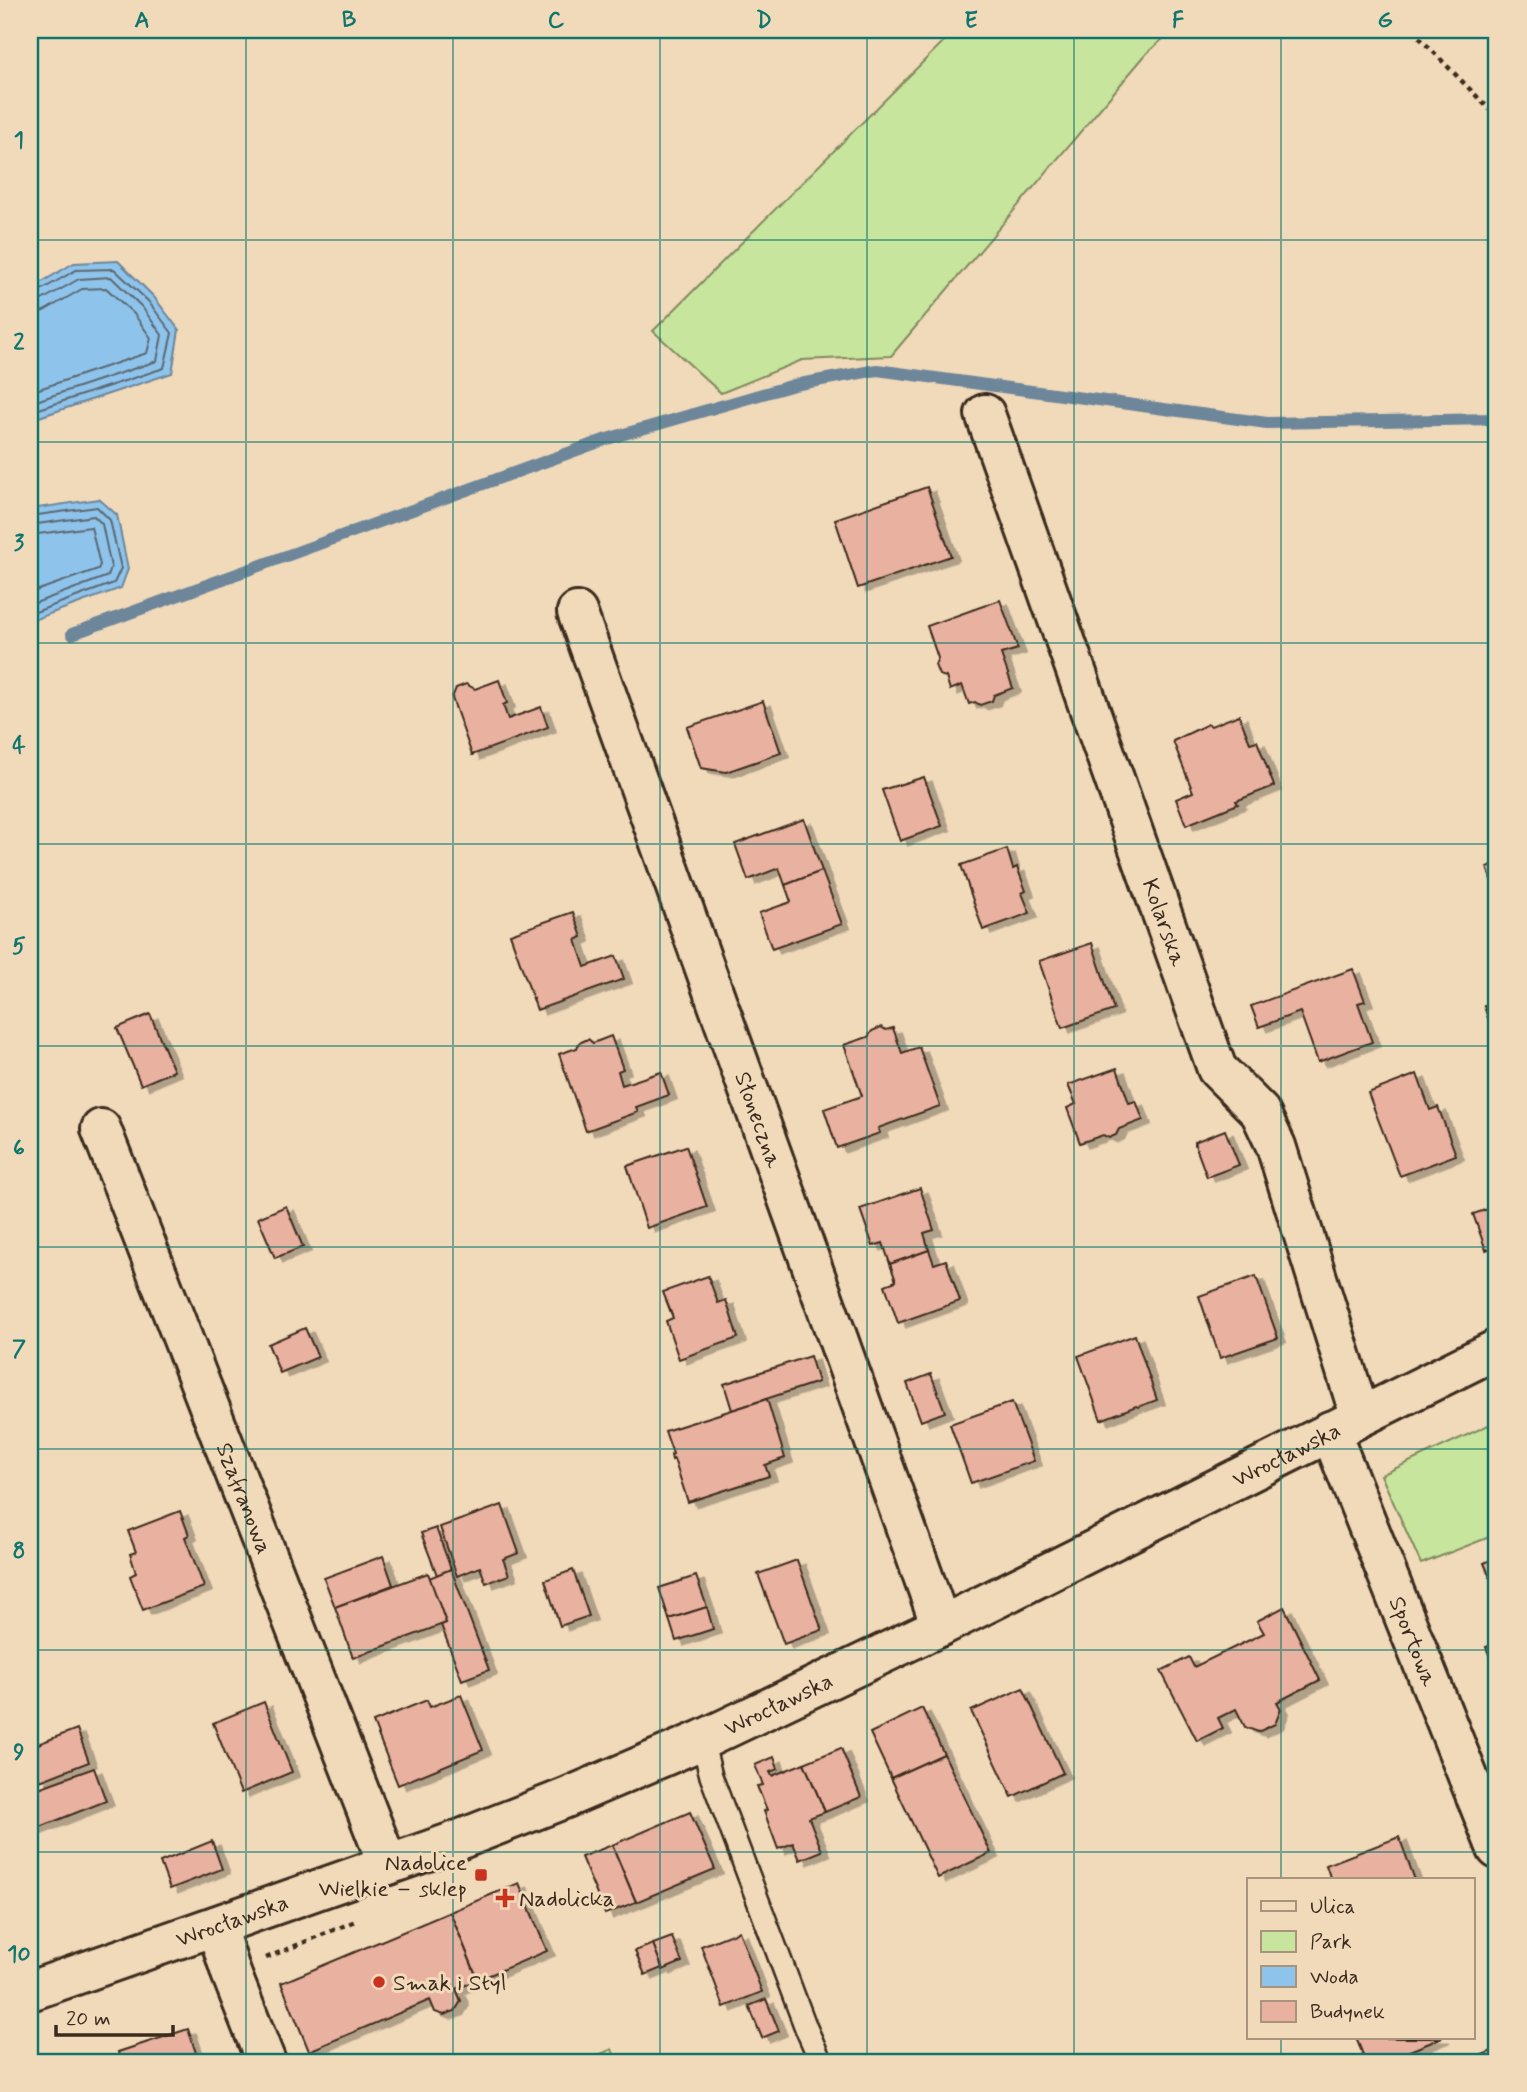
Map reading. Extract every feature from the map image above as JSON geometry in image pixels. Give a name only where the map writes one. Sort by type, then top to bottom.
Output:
[{"type":"street","name":"Kolarska","points":[[985,414],[1217,1069],[1260,1112],[1276,1146],[1345,1424]]},
{"type":"street","name":"Słoneczna","points":[[577,612],[940,1626]]},
{"type":"street","name":"Szafranowa","points":[[101,1129],[388,1865]]},
{"type":"street","name":"Wrocławska","points":[[30,1991],[456,1842],[702,1740],[940,1626],[1497,1349]]},
{"type":"street","name":"Sportowa","points":[[1345,1424],[1497,1849]]},
{"type":"street","points":[[216,1926],[231,1973],[266,2062]]},
{"type":"lane","points":[[702,1740],[711,1776],[821,2062]]},
{"type":"path","points":[[1412,30],[1497,117]]},
{"type":"path","points":[[256,1962],[347,1926],[369,1914]]},
{"type":"green space","points":[[955,30],[1173,30],[1147,53],[891,356],[802,360],[721,393],[653,331]]},
{"type":"green space","points":[[1497,1421],[1497,1534],[1421,1564],[1381,1475]]},
{"type":"green space","points":[[612,2049],[617,2062],[582,2062]]},
{"type":"water","points":[[118,261],[154,297],[179,330],[172,373],[30,420],[30,289],[74,263]]},
{"type":"water","points":[[99,499],[117,515],[128,569],[121,588],[30,621],[30,509]]},
{"type":"building","points":[[927,487],[951,556],[858,588],[835,519]]},
{"type":"building","points":[[1000,600],[1018,649],[1001,654],[1013,688],[994,695],[992,701],[980,705],[975,702],[969,704],[962,685],[950,690],[946,677],[939,675],[935,665],[938,658],[927,626]]},
{"type":"building","points":[[499,680],[507,703],[503,705],[508,719],[541,707],[548,727],[472,755],[452,698],[456,688],[466,684],[475,689]]},
{"type":"building","points":[[763,701],[781,753],[726,772],[701,768],[687,727]]},
{"type":"building","points":[[1239,715],[1250,743],[1257,741],[1274,786],[1186,825],[1176,799],[1193,792],[1173,741],[1208,724],[1211,726]]},
{"type":"building","points":[[924,777],[942,826],[900,841],[882,790]]},
{"type":"building","points":[[804,819],[822,871],[785,885],[779,868],[748,880],[735,844]]},
{"type":"building","points":[[1007,849],[1013,869],[1017,867],[1026,891],[1022,893],[1030,913],[983,930],[961,865]]},
{"type":"building","points":[[1497,863],[1497,898],[1487,867]]},
{"type":"building","points":[[822,871],[842,924],[772,949],[759,913],[791,902],[785,885]]},
{"type":"building","points":[[573,912],[582,937],[576,940],[585,967],[616,956],[624,979],[537,1010],[510,934]]},
{"type":"building","points":[[1092,943],[1114,1010],[1062,1028],[1039,961]]},
{"type":"building","points":[[1353,969],[1365,1001],[1358,1003],[1372,1042],[1318,1062],[1300,1012],[1259,1027],[1251,1006]]},
{"type":"building","points":[[1497,1002],[1497,1046],[1484,1006]]},
{"type":"building","points":[[150,1014],[174,1071],[141,1085],[117,1028]]},
{"type":"building","points":[[881,1027],[886,1030],[893,1028],[902,1053],[919,1047],[940,1106],[878,1128],[880,1133],[837,1148],[824,1109],[862,1096],[844,1045],[868,1037],[872,1031]]},
{"type":"building","points":[[611,1036],[623,1069],[618,1071],[622,1085],[661,1072],[669,1095],[636,1107],[638,1112],[586,1131],[559,1054],[577,1048],[579,1043],[588,1039],[593,1043]]},
{"type":"building","points":[[1117,1068],[1129,1103],[1136,1101],[1143,1120],[1119,1129],[1116,1135],[1109,1138],[1103,1135],[1080,1143],[1067,1108],[1076,1104],[1068,1085]]},
{"type":"building","points":[[1417,1074],[1430,1110],[1438,1107],[1456,1155],[1400,1176],[1368,1093]]},
{"type":"building","points":[[1225,1130],[1239,1165],[1207,1177],[1194,1142]]},
{"type":"building","points":[[686,1146],[707,1207],[647,1228],[627,1166]]},
{"type":"building","points":[[920,1188],[934,1230],[924,1233],[929,1250],[890,1264],[883,1243],[873,1246],[860,1209]]},
{"type":"building","points":[[286,1206],[303,1247],[275,1258],[258,1218]]},
{"type":"building","points":[[1497,1206],[1497,1246],[1486,1250],[1473,1214]]},
{"type":"building","points":[[929,1250],[934,1264],[946,1260],[960,1301],[898,1323],[885,1285],[896,1281],[890,1264]]},
{"type":"building","points":[[708,1276],[718,1303],[726,1300],[738,1338],[679,1359],[666,1321],[673,1318],[663,1292]]},
{"type":"building","points":[[1256,1276],[1278,1338],[1220,1358],[1199,1296]]},
{"type":"building","points":[[305,1328],[318,1357],[280,1373],[268,1344]]},
{"type":"building","points":[[1135,1335],[1157,1400],[1101,1420],[1078,1356]]},
{"type":"building","points":[[810,1356],[818,1382],[732,1410],[724,1384]]},
{"type":"building","points":[[931,1374],[945,1412],[921,1421],[907,1383]]},
{"type":"building","points":[[767,1399],[785,1458],[765,1465],[769,1476],[688,1502],[674,1459],[672,1460],[673,1454],[665,1431]]},
{"type":"building","points":[[1012,1402],[1034,1461],[971,1483],[950,1424]]},
{"type":"building","points":[[502,1505],[519,1553],[503,1559],[509,1575],[486,1583],[480,1567],[457,1576],[440,1527]]},
{"type":"building","points":[[180,1511],[189,1535],[185,1537],[204,1587],[143,1610],[130,1576],[136,1573],[130,1554],[136,1552],[128,1531]]},
{"type":"building","points":[[436,1528],[451,1569],[437,1575],[421,1533]]},
{"type":"building","points":[[383,1556],[393,1585],[335,1607],[324,1578]]},
{"type":"building","points":[[1497,1557],[1497,1594],[1484,1563]]},
{"type":"building","points":[[797,1560],[822,1630],[784,1644],[758,1574]]},
{"type":"building","points":[[451,1569],[489,1670],[462,1680],[441,1625],[446,1623],[429,1578]]},
{"type":"building","points":[[573,1570],[589,1616],[560,1626],[545,1580]]},
{"type":"building","points":[[428,1573],[446,1623],[353,1658],[335,1607]]},
{"type":"building","points":[[696,1576],[707,1607],[669,1619],[659,1588]]},
{"type":"building","points":[[707,1607],[713,1629],[676,1641],[669,1619]]},
{"type":"building","points":[[1284,1607],[1320,1680],[1277,1702],[1281,1709],[1275,1724],[1258,1732],[1245,1727],[1236,1709],[1218,1718],[1223,1728],[1197,1741],[1161,1671],[1189,1657],[1194,1667],[1264,1633],[1257,1621]]},
{"type":"building","points":[[1497,1643],[1497,1674],[1486,1647]]},
{"type":"building","points":[[1023,1688],[1063,1773],[1012,1797],[971,1711]]},
{"type":"building","points":[[461,1695],[483,1750],[398,1785],[373,1722],[427,1700],[430,1707]]},
{"type":"building","points":[[264,1702],[292,1772],[241,1793],[213,1723]]},
{"type":"building","points":[[922,1708],[944,1754],[891,1778],[870,1733]]},
{"type":"building","points":[[77,1729],[89,1762],[40,1781],[30,1747]]},
{"type":"building","points":[[841,1748],[861,1797],[825,1812],[804,1763]]},
{"type":"building","points":[[944,1754],[991,1853],[938,1878],[891,1778]]},
{"type":"building","points":[[774,1757],[778,1769],[770,1772],[772,1776],[804,1763],[825,1812],[809,1818],[822,1851],[800,1860],[793,1843],[778,1849],[757,1786],[763,1785],[755,1765]]},
{"type":"building","points":[[94,1768],[106,1801],[30,1831],[30,1791]]},
{"type":"building","points":[[690,1812],[715,1869],[636,1902],[612,1845]]},
{"type":"building","points":[[1399,1837],[1414,1878],[1330,1878],[1326,1865]]},
{"type":"building","points":[[212,1841],[222,1869],[170,1889],[160,1862]]},
{"type":"building","points":[[612,1845],[636,1902],[605,1914],[581,1857]]},
{"type":"building","points":[[519,1883],[547,1951],[478,1980],[450,1912]]},
{"type":"building","name":"Smak i Styl","points":[[450,1912],[478,1980],[456,1989],[461,2001],[455,2011],[444,2015],[435,2012],[430,2000],[309,2051],[281,1983]]},
{"type":"building","points":[[739,1931],[762,1992],[724,2007],[701,1946]]},
{"type":"building","points":[[672,1937],[682,1962],[663,1970],[653,1944]]},
{"type":"building","points":[[653,1944],[662,1968],[645,1975],[635,1951]]},
{"type":"building","points":[[766,1999],[779,2031],[762,2038],[749,2006]]},
{"type":"building","points":[[188,2029],[199,2062],[100,2062],[119,2056],[118,2052]]},
{"type":"building","points":[[1356,2039],[1440,2039],[1382,2062],[1366,2062]]},
{"type":"building","points":[[1497,2049],[1497,2062],[1465,2062]]},
{"type":"waterway","points":[[72,634],[607,439],[794,385],[877,370],[1267,423],[1497,419]]},
{"type":"place","name":"Nadolice Wielkie – sklep","points":[[481,1875]]},
{"type":"place","name":"Nadolicka","points":[[505,1898]]},
{"type":"place","name":"Smak i Styl","points":[[379,1982]]}]
